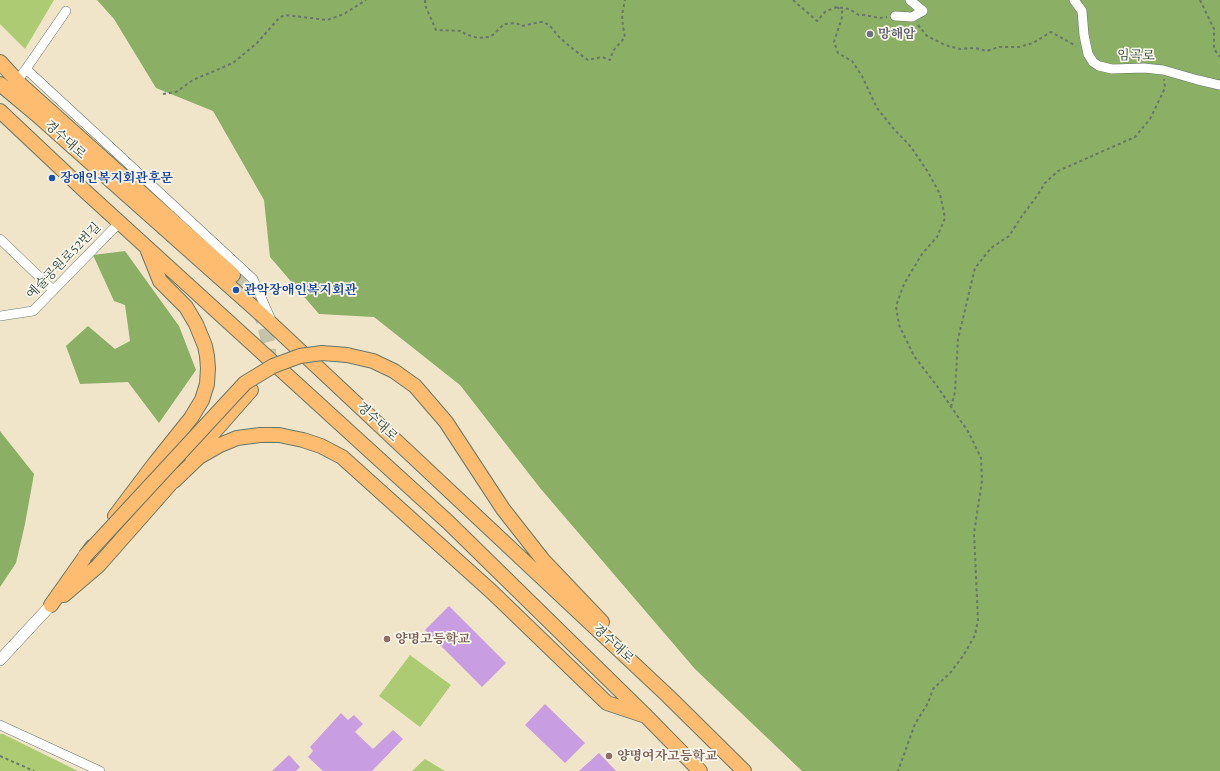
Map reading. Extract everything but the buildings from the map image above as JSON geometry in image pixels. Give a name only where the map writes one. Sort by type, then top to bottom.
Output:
[{"type":"main road","points":[[0,62],[19,83],[233,275]]},
{"type":"main road","points":[[19,83],[36,114]]},
{"type":"main road","name":"경수대로","points":[[0,84],[36,114],[274,327],[667,695],[744,771]]},
{"type":"main road","name":"경수대로","points":[[0,111],[146,247],[448,522],[700,771]]},
{"type":"main road","points":[[0,119],[18,128]]},
{"type":"main road","points":[[51,605],[85,556],[191,418],[202,400],[207,384],[208,368],[205,346],[196,324],[186,307],[160,281],[146,247]]},
{"type":"main road","points":[[85,556],[244,383],[272,366],[300,356],[322,353],[347,355],[373,361],[394,371],[415,386],[446,422],[503,509],[543,560],[667,695]]},
{"type":"main road","points":[[51,605],[98,566],[251,390]]},
{"type":"main road","points":[[174,480],[199,457],[220,445],[238,438],[260,435],[279,435],[303,440],[320,446],[342,457],[492,592],[607,703],[646,716]]},
{"type":"street","points":[[893,16],[912,17],[923,11],[910,0]]},
{"type":"street","points":[[1074,0],[1082,11],[1088,54]]},
{"type":"street","points":[[19,83],[26,69],[66,11]]},
{"type":"street","name":"임곡로","points":[[1088,54],[1093,62],[1099,66],[1112,70],[1144,68],[1163,70],[1220,85]]},
{"type":"street","points":[[26,69],[253,279],[274,327]]},
{"type":"street","name":"예술공원로52번길","points":[[0,316],[33,311],[120,222]]},
{"type":"street","points":[[0,239],[53,290]]},
{"type":"street","points":[[0,660],[51,605]]},
{"type":"street","points":[[0,725],[100,771]]},
{"type":"path","points":[[163,94],[176,92],[193,80],[233,63],[257,43],[279,18],[285,15],[327,20],[344,14],[366,0]]},
{"type":"path","points":[[425,0],[425,5],[436,30],[462,31],[465,34],[478,38],[489,37],[504,24],[516,23],[522,26],[544,22],[574,50],[588,60],[602,57],[610,60],[613,50],[625,37],[622,15],[625,0]]},
{"type":"path","points":[[793,0],[817,21],[826,12],[837,7],[849,9],[859,15],[880,18],[893,16]]},
{"type":"path","points":[[1200,0],[1214,29],[1214,50],[1220,57]]},
{"type":"path","points":[[837,7],[842,11],[842,18],[834,42],[838,53],[852,61],[862,76],[877,108],[911,147],[928,172],[940,194],[945,218],[937,237],[922,254],[904,284],[896,306],[898,325],[914,356],[969,433],[981,458],[982,481],[974,533],[978,620],[975,635],[963,656],[950,673],[933,689],[928,703],[915,724],[898,771]]},
{"type":"path","points":[[912,17],[927,36],[945,45],[960,48],[975,48],[986,51],[999,47],[1019,47],[1034,43],[1051,32],[1064,38],[1088,54]]},
{"type":"path","points":[[951,407],[955,392],[958,339],[975,268],[991,248],[1010,236],[1045,183],[1058,171],[1135,137],[1150,118],[1165,88],[1163,70]]},
{"type":"path","points":[[0,756],[34,771]]},
{"type":"green space","points":[[0,0],[54,0],[25,49],[0,24]]},
{"type":"green space","points":[[97,0],[1220,0],[1220,771],[802,771],[695,669],[540,488],[460,385],[374,317],[319,314],[270,257],[264,200],[213,111],[156,88],[114,19]]},
{"type":"green space","points":[[125,251],[179,326],[196,370],[159,423],[128,382],[80,384],[66,346],[88,326],[115,349],[130,341],[125,305],[114,301],[93,255]]},
{"type":"green space","points":[[0,431],[34,474],[16,563],[0,587]]},
{"type":"green space","points":[[410,655],[451,685],[420,727],[379,696]]},
{"type":"green space","points":[[0,734],[3,734],[78,771],[0,771]]},
{"type":"green space","points":[[425,759],[445,771],[412,771]]},
{"type":"tunnel","points":[[233,275],[253,299],[263,321],[269,345],[269,364],[266,368]]},
{"type":"place","name":"망해암","points":[[870,34]]},
{"type":"place","name":"장애인복지회관후문","points":[[52,178]]},
{"type":"place","name":"관악장애인복지회관","points":[[236,290]]},
{"type":"place","name":"양명고등학교","points":[[387,639]]},
{"type":"place","name":"양명여자고등학교","points":[[609,756]]}]
